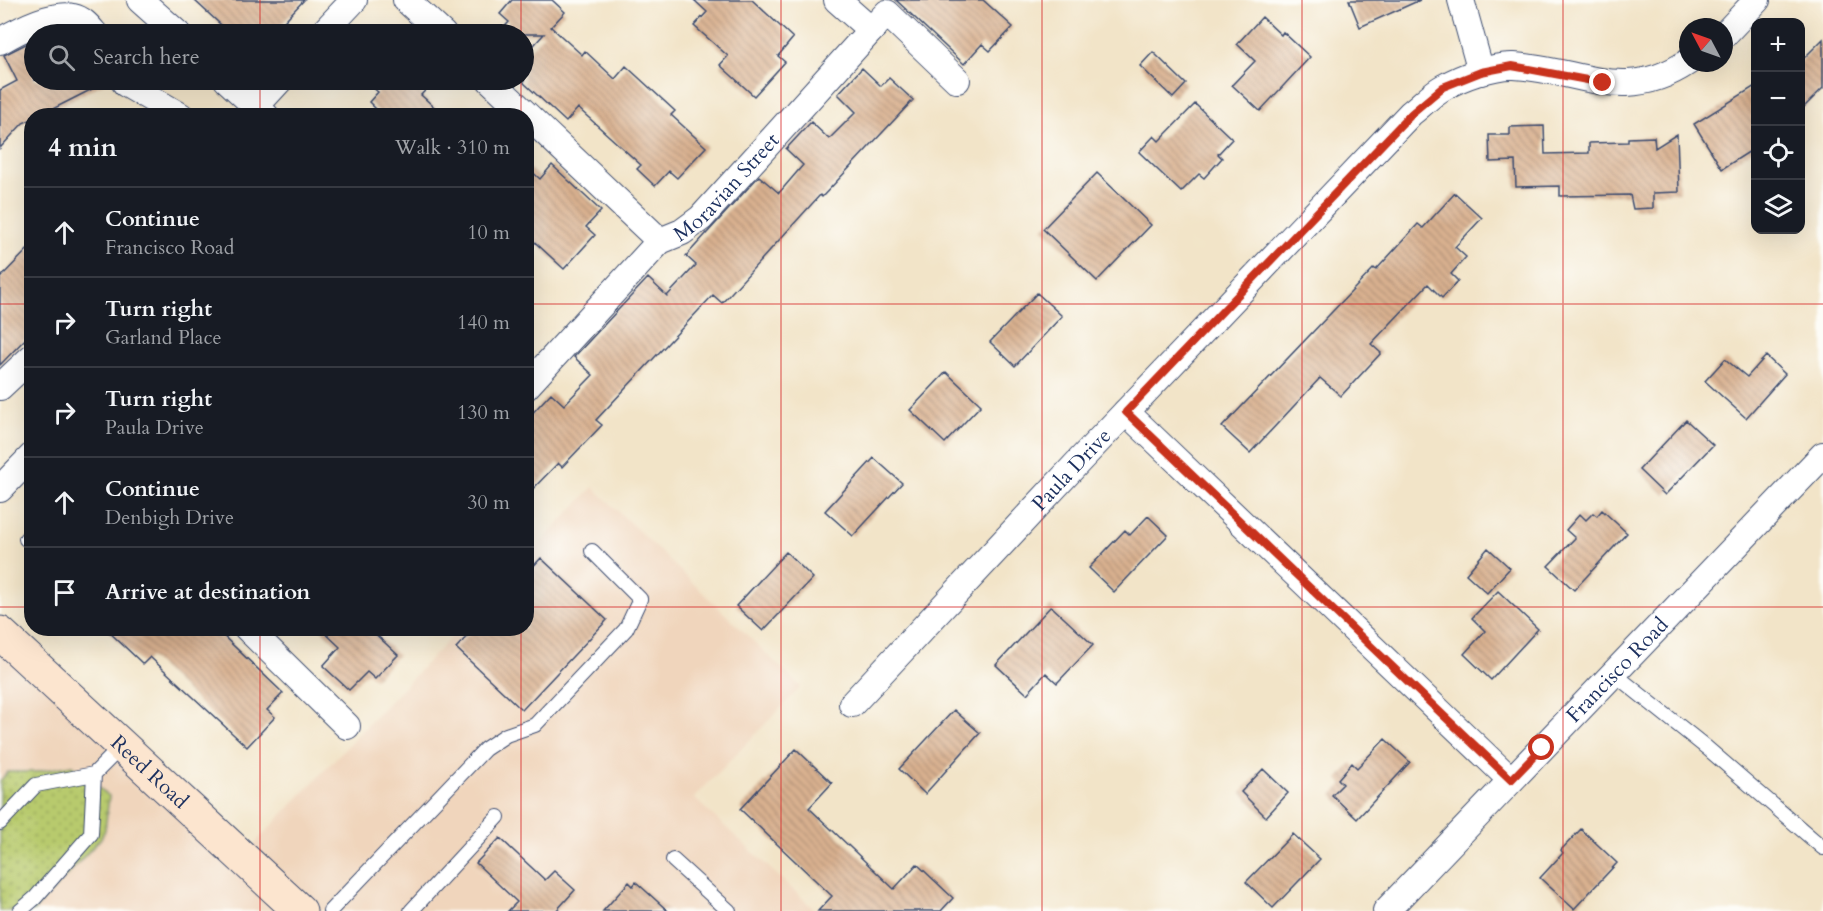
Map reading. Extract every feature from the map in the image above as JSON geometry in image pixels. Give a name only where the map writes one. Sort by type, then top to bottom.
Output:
[{"type":"main road","name":"Reed Road","points":[[0,633],[300,911]]},
{"type":"street","points":[[140,0],[167,24]]},
{"type":"street","points":[[331,24],[354,0]]},
{"type":"street","points":[[406,0],[432,24]]},
{"type":"street","points":[[837,0],[871,30],[887,14],[957,80]]},
{"type":"street","points":[[1461,0],[1481,72]]},
{"type":"street","points":[[1733,25],[1757,0]]},
{"type":"street","points":[[37,24],[56,16],[72,17],[87,24]]},
{"type":"street","points":[[0,41],[24,29]]},
{"type":"street","name":"Moravian Street","points":[[534,378],[660,241],[682,232],[701,218],[871,30]]},
{"type":"street","name":"Paula Drive","points":[[852,704],[1126,412],[1412,113],[1443,87],[1481,72],[1512,66],[1603,83],[1643,82],[1679,68]]},
{"type":"street","points":[[138,90],[168,108]]},
{"type":"street","points":[[238,90],[258,108]]},
{"type":"street","points":[[263,108],[274,90]]},
{"type":"street","points":[[501,90],[520,108]]},
{"type":"street","points":[[534,122],[660,241]]},
{"type":"street","points":[[0,387],[24,364]]},
{"type":"street","points":[[1126,412],[1511,780]]},
{"type":"street","name":"Francisco Road","points":[[1386,911],[1823,455]]},
{"type":"street","points":[[0,489],[24,464]]},
{"type":"street","points":[[255,636],[347,726]]},
{"type":"lane","points":[[330,911],[485,749],[506,735],[535,725],[626,629],[640,599],[592,551]]},
{"type":"lane","points":[[1613,673],[1707,748],[1823,848]]},
{"type":"lane","points":[[0,823],[36,786],[94,774],[122,746]]},
{"type":"lane","points":[[21,911],[91,834],[94,774]]},
{"type":"lane","points":[[411,911],[498,817]]},
{"type":"lane","points":[[673,860],[729,911]]},
{"type":"shaded area","points":[[593,487],[801,687],[694,798],[816,911],[0,911],[0,636],[240,859],[452,636],[534,636],[534,550]]},
{"type":"green space","points":[[72,765],[109,796],[105,830],[101,838],[34,911],[0,911],[0,781],[8,772],[35,772]]},
{"type":"building","points":[[194,0],[304,0],[281,24],[220,24]]},
{"type":"building","points":[[512,0],[552,0],[565,12],[551,27],[582,55],[585,51],[615,79],[626,66],[675,111],[671,115],[706,147],[677,178],[669,171],[655,186],[637,169],[641,165],[578,108],[566,122],[532,90],[534,90],[534,45],[544,34],[534,34],[534,24],[507,24],[509,22],[500,14]]},
{"type":"building","points":[[694,0],[752,0],[793,38],[778,56],[785,62],[754,96],[720,65],[728,56],[694,26],[707,12]]},
{"type":"building","points":[[896,0],[983,0],[1013,27],[990,51],[982,44],[964,64]]},
{"type":"building","points":[[1349,0],[1420,0],[1360,27]]},
{"type":"building","points":[[1262,17],[1281,35],[1283,32],[1310,57],[1260,111],[1232,85],[1255,61],[1237,44]]},
{"type":"building","points":[[1823,39],[1823,88],[1805,106],[1805,72],[1805,57]]},
{"type":"building","points":[[24,45],[24,90],[90,90],[55,108],[24,108],[24,123],[0,148],[0,90],[17,81],[4,55]]},
{"type":"building","points":[[1153,52],[1186,84],[1173,98],[1140,66]]},
{"type":"building","points":[[862,68],[881,86],[889,78],[913,100],[822,197],[820,195],[722,303],[713,295],[596,420],[602,425],[562,467],[558,463],[534,488],[534,411],[551,393],[564,405],[593,375],[574,357],[648,278],[667,296],[696,265],[686,256],[759,176],[779,193],[803,165],[786,149],[811,122],[829,139],[856,112],[838,94]]},
{"type":"building","points":[[1751,88],[1751,151],[1722,169],[1694,124]]},
{"type":"building","points":[[376,90],[426,90],[421,95],[435,108],[375,108],[369,102],[378,92]]},
{"type":"building","points":[[1195,104],[1232,139],[1218,154],[1222,158],[1204,178],[1199,174],[1181,192],[1139,152],[1154,136],[1159,141]]},
{"type":"building","points":[[1544,126],[1545,154],[1589,153],[1589,143],[1628,142],[1628,138],[1654,137],[1655,148],[1677,134],[1679,192],[1653,193],[1653,208],[1633,209],[1630,195],[1560,196],[1560,186],[1516,187],[1515,161],[1490,162],[1489,135],[1510,135],[1510,127]]},
{"type":"building","points":[[552,165],[601,211],[586,227],[595,235],[564,269],[534,241],[534,173],[540,179]]},
{"type":"building","points":[[1097,173],[1151,225],[1097,281],[1043,229]]},
{"type":"building","points":[[1455,193],[1482,218],[1455,247],[1466,257],[1451,274],[1458,281],[1442,298],[1428,284],[1371,344],[1381,353],[1341,396],[1320,378],[1250,453],[1222,427],[1374,268],[1376,270],[1418,224],[1423,228]]},
{"type":"building","points":[[24,253],[24,340],[0,365],[0,278]]},
{"type":"building","points":[[1037,293],[1062,316],[1015,366],[990,342]]},
{"type":"building","points":[[1766,356],[1785,374],[1746,418],[1705,381],[1725,359],[1747,377]]},
{"type":"building","points":[[946,372],[981,405],[945,443],[910,410]]},
{"type":"building","points":[[1686,420],[1713,445],[1665,495],[1639,470]]},
{"type":"building","points":[[874,458],[902,483],[853,536],[825,511]]},
{"type":"building","points":[[1602,510],[1627,533],[1574,590],[1548,566],[1575,538],[1566,530],[1580,514],[1586,520],[1593,513],[1597,516]]},
{"type":"building","points":[[1148,516],[1168,535],[1114,592],[1089,568],[1125,530],[1130,535]]},
{"type":"building","points":[[1488,548],[1510,568],[1487,593],[1466,574]]},
{"type":"building","points":[[786,552],[813,578],[763,631],[736,606]]},
{"type":"building","points":[[541,558],[607,620],[522,710],[456,648],[467,636],[534,636],[534,565]]},
{"type":"building","points":[[1498,591],[1538,629],[1491,680],[1464,654],[1485,631],[1472,618]]},
{"type":"building","points":[[1051,606],[1093,645],[1057,683],[1046,673],[1027,694],[996,665]]},
{"type":"building","points":[[113,636],[223,636],[283,693],[267,710],[275,717],[247,747],[150,657],[143,664]]},
{"type":"building","points":[[328,636],[378,636],[398,655],[375,679],[367,672],[349,690],[323,666],[340,647]]},
{"type":"building","points":[[954,710],[980,733],[925,794],[899,769]]},
{"type":"building","points":[[1385,739],[1410,762],[1357,819],[1332,795],[1343,784],[1338,779],[1352,763],[1357,768]]},
{"type":"building","points":[[796,749],[832,783],[809,808],[894,889],[917,864],[953,898],[941,911],[818,911],[832,896],[740,809]]},
{"type":"building","points":[[1263,769],[1288,793],[1266,817],[1241,792]]},
{"type":"building","points":[[1581,829],[1617,863],[1574,909],[1540,878],[1563,853],[1561,850]]},
{"type":"building","points":[[1293,834],[1320,859],[1273,908],[1246,882]]},
{"type":"building","points":[[500,838],[545,880],[554,871],[575,890],[556,911],[508,911],[517,902],[476,863]]},
{"type":"building","points":[[629,882],[633,886],[636,882],[668,911],[603,911]]},
{"type":"route","points":[[1542,748],[1511,780],[1126,412],[1412,113],[1443,87],[1481,72],[1512,66],[1603,83]]}]
